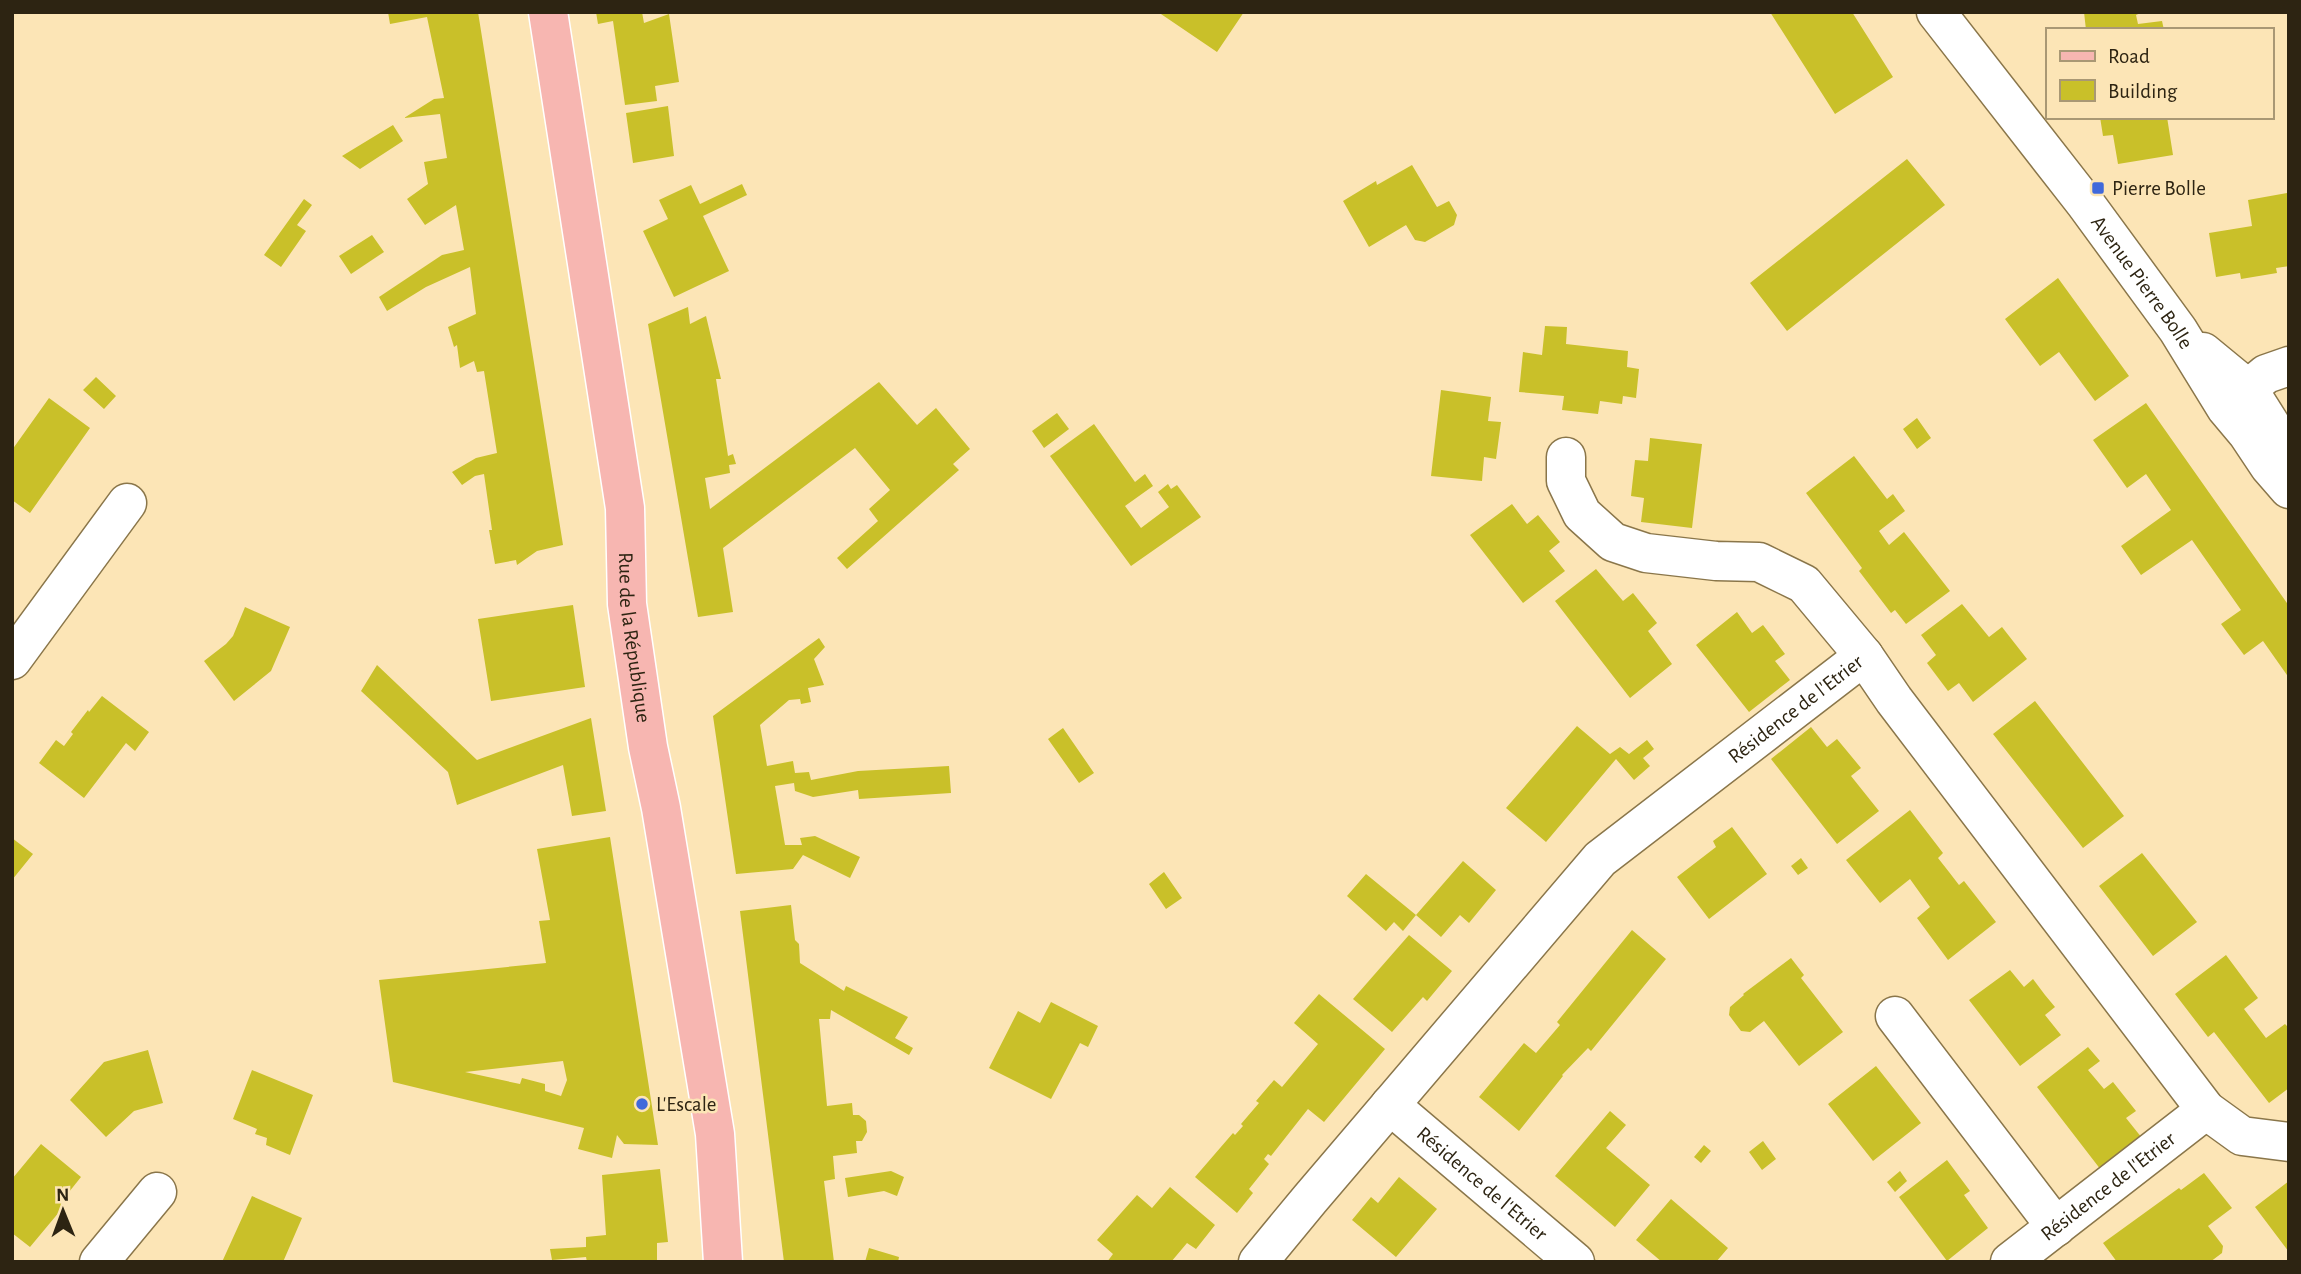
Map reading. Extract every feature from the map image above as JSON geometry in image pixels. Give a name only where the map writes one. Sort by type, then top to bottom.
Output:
[{"type":"main road","name":"Rue de la République","points":[[548,12],[625,508],[628,604],[641,697],[715,1135],[723,1262]]},
{"type":"street","name":"Avenue Pierre Bolle","points":[[1936,12],[2085,203],[2178,330],[2237,399],[2284,467]]},
{"type":"street","points":[[2237,399],[2266,374],[2289,366]]},
{"type":"street","points":[[1566,457],[1566,481],[1582,514],[1613,542],[1646,553],[1716,561],[1759,562],[1804,584],[1864,656]]},
{"type":"street","points":[[12,660],[127,503]]},
{"type":"street","name":"Résidence de l'Etrier","points":[[1258,1262],[1600,859],[1864,656],[2206,1111],[2242,1136],[2289,1142]]},
{"type":"street","points":[[1895,1016],[2056,1227]]},
{"type":"street","name":"Résidence de l'Etrier","points":[[1390,1105],[1575,1262]]},
{"type":"street","name":"Résidence de l'Etrier","points":[[2010,1262],[2206,1111]]},
{"type":"street","points":[[99,1262],[157,1192]]},
{"type":"building","points":[[388,12],[478,12],[563,545],[537,551],[517,565],[516,560],[495,564],[484,474],[475,476],[462,485],[452,472],[476,458],[497,453],[484,371],[477,372],[474,361],[460,368],[457,345],[454,347],[448,327],[476,314],[470,267],[426,287],[387,311],[379,297],[442,255],[464,250],[456,205],[425,225],[407,199],[428,184],[424,162],[447,158],[440,114],[404,118],[434,99],[444,98],[427,17],[390,24]]},
{"type":"building","points":[[596,12],[642,12],[644,23],[669,14],[679,82],[655,86],[657,101],[625,105],[613,21],[598,24]]},
{"type":"building","points":[[1158,12],[1244,12],[1217,52]]},
{"type":"building","points":[[1770,12],[1852,12],[1893,77],[1835,114]]},
{"type":"building","points":[[2084,12],[2143,12],[2136,15],[2138,24],[2162,21],[2164,28],[2086,28]]},
{"type":"building","points":[[668,106],[674,156],[633,163],[626,113]]},
{"type":"building","points":[[2100,119],[2167,119],[2173,155],[2118,164],[2113,135],[2103,136]]},
{"type":"building","points":[[393,125],[403,141],[360,169],[342,156]]},
{"type":"building","points":[[1907,159],[1945,205],[1787,331],[1750,283]]},
{"type":"building","points":[[1412,165],[1437,207],[1449,201],[1457,215],[1454,225],[1425,242],[1415,240],[1406,225],[1369,247],[1343,201],[1376,181],[1377,185]]},
{"type":"building","points":[[742,184],[747,195],[703,216],[729,271],[674,297],[643,231],[668,219],[659,200],[691,185],[700,204]]},
{"type":"building","points":[[2287,193],[2289,266],[2276,268],[2277,273],[2241,279],[2240,273],[2216,277],[2209,233],[2252,226],[2248,200]]},
{"type":"building","points":[[304,199],[312,205],[297,225],[306,231],[281,267],[264,255]]},
{"type":"building","points":[[372,235],[384,252],[351,274],[339,256]]},
{"type":"building","points":[[2058,278],[2129,376],[2095,401],[2059,352],[2040,366],[2005,319]]},
{"type":"building","points":[[688,307],[690,324],[706,316],[721,379],[716,379],[728,456],[733,454],[736,464],[729,465],[730,473],[705,478],[710,509],[879,382],[917,425],[936,408],[970,449],[953,464],[959,470],[847,569],[837,558],[878,521],[869,509],[890,490],[855,448],[723,548],[733,612],[698,617],[648,324]]},
{"type":"building","points":[[1545,326],[1567,327],[1566,344],[1628,351],[1627,367],[1639,369],[1636,398],[1623,396],[1622,404],[1600,401],[1598,414],[1562,410],[1564,396],[1519,392],[1523,352],[1542,355]]},
{"type":"building","points":[[96,377],[116,396],[104,409],[83,390]]},
{"type":"building","points":[[1441,390],[1491,397],[1488,421],[1501,422],[1496,459],[1484,457],[1482,481],[1431,476]]},
{"type":"building","points":[[49,398],[90,428],[30,513],[12,500],[12,450]]},
{"type":"building","points":[[2146,403],[2289,606],[2289,678],[2263,641],[2244,655],[2221,624],[2241,610],[2192,540],[2141,575],[2121,546],[2171,510],[2146,474],[2127,488],[2093,440]]},
{"type":"building","points":[[1057,413],[1069,429],[1044,448],[1032,431]]},
{"type":"building","points":[[1917,418],[1931,438],[1917,449],[1903,429]]},
{"type":"building","points":[[1094,424],[1135,482],[1145,474],[1153,486],[1125,506],[1141,528],[1169,507],[1158,492],[1168,484],[1171,489],[1177,485],[1201,517],[1131,566],[1050,456]]},
{"type":"building","points":[[1650,438],[1702,444],[1692,528],[1641,522],[1644,498],[1631,496],[1635,460],[1648,461]]},
{"type":"building","points":[[1854,456],[1887,499],[1893,494],[1905,511],[1879,531],[1889,545],[1904,532],[1950,591],[1906,624],[1895,610],[1891,613],[1859,571],[1862,568],[1806,493]]},
{"type":"building","points":[[1512,504],[1527,524],[1538,515],[1560,542],[1549,551],[1565,571],[1523,603],[1470,535]]},
{"type":"building","points":[[1596,569],[1623,601],[1633,593],[1657,623],[1648,631],[1672,664],[1630,698],[1555,601]]},
{"type":"building","points":[[1962,604],[1989,637],[2002,627],[2027,659],[1973,702],[1959,683],[1948,691],[1927,663],[1936,655],[1921,635]]},
{"type":"building","points":[[573,605],[585,687],[491,701],[478,619]]},
{"type":"building","points":[[245,607],[290,627],[271,671],[234,701],[204,661],[233,636]]},
{"type":"building","points":[[1737,612],[1752,633],[1763,625],[1785,654],[1775,661],[1790,680],[1749,712],[1696,645]]},
{"type":"building","points":[[819,638],[825,647],[814,659],[824,685],[808,688],[811,702],[801,704],[800,699],[789,700],[760,725],[767,766],[793,761],[795,773],[809,772],[811,780],[858,771],[949,766],[951,793],[859,799],[858,790],[813,797],[795,791],[794,783],[775,786],[785,845],[802,845],[800,838],[815,836],[860,857],[850,878],[803,855],[793,869],[736,874],[713,716]]},
{"type":"building","points":[[377,665],[477,760],[591,718],[606,811],[572,816],[563,765],[457,805],[448,772],[361,691]]},
{"type":"building","points":[[102,696],[149,732],[135,751],[126,743],[84,798],[39,763],[56,740],[64,746],[73,734],[71,732]]},
{"type":"building","points":[[2035,701],[2124,816],[2083,848],[1993,734]]},
{"type":"building","points":[[1577,726],[1610,754],[1620,747],[1629,754],[1647,740],[1654,749],[1643,758],[1650,766],[1634,780],[1616,759],[1546,842],[1506,808]]},
{"type":"building","points":[[1811,727],[1827,747],[1837,739],[1861,768],[1851,776],[1879,811],[1837,844],[1771,759]]},
{"type":"building","points":[[1063,728],[1094,773],[1079,783],[1048,739]]},
{"type":"building","points":[[1910,810],[1943,853],[1938,858],[1959,885],[1964,881],[1996,922],[1948,960],[1917,918],[1930,907],[1910,879],[1880,903],[1846,860]]},
{"type":"building","points":[[1732,827],[1767,874],[1709,919],[1677,877],[1716,847],[1713,841]]},
{"type":"building","points":[[610,837],[658,1145],[624,1144],[617,1135],[612,1158],[578,1149],[584,1128],[393,1082],[379,980],[546,963],[539,921],[550,920],[537,849]],"holes":[[[563,1061],[567,1080],[561,1096],[545,1091],[545,1084],[522,1078],[520,1084],[465,1072]]]},
{"type":"building","points":[[12,838],[33,854],[12,880]]},
{"type":"building","points":[[2142,853],[2197,922],[2153,956],[2099,886]]},
{"type":"building","points":[[1801,858],[1808,868],[1798,875],[1791,866]]},
{"type":"building","points":[[1463,861],[1496,890],[1469,923],[1460,915],[1441,937],[1416,915]]},
{"type":"building","points":[[1164,872],[1182,898],[1166,909],[1149,884]]},
{"type":"building","points":[[1366,874],[1416,915],[1403,931],[1394,922],[1386,931],[1347,896]]},
{"type":"building","points":[[791,905],[800,963],[844,991],[846,986],[908,1017],[895,1038],[913,1048],[909,1055],[831,1010],[830,1019],[819,1019],[827,1106],[852,1103],[853,1115],[859,1115],[866,1121],[867,1132],[862,1141],[856,1141],[857,1153],[833,1156],[835,1179],[824,1181],[834,1262],[784,1262],[740,911]]},
{"type":"building","points":[[1632,930],[1666,959],[1591,1051],[1588,1048],[1562,1075],[1519,1131],[1479,1097],[1524,1043],[1536,1053],[1560,1025],[1557,1022]]},
{"type":"building","points":[[1409,935],[1452,971],[1427,1001],[1423,997],[1392,1032],[1353,999]]},
{"type":"building","points":[[2226,955],[2258,998],[2244,1009],[2266,1038],[2285,1024],[2289,1028],[2289,1088],[2269,1103],[2214,1032],[2208,1037],[2175,994]]},
{"type":"building","points":[[1791,958],[1804,975],[1801,978],[1843,1032],[1799,1066],[1764,1021],[1750,1032],[1741,1031],[1729,1015],[1730,1007],[1743,994]]},
{"type":"building","points":[[2010,970],[2024,987],[2033,979],[2055,1007],[2045,1015],[2061,1035],[2020,1066],[1969,1000]]},
{"type":"building","points":[[1319,994],[1385,1049],[1324,1122],[1308,1109],[1271,1156],[1268,1154],[1264,1159],[1269,1164],[1249,1189],[1253,1193],[1237,1213],[1195,1177],[1233,1133],[1235,1135],[1243,1126],[1241,1124],[1259,1103],[1256,1101],[1274,1080],[1282,1087],[1318,1044],[1294,1023]]},
{"type":"building","points":[[1051,1002],[1098,1026],[1088,1047],[1080,1043],[1051,1099],[989,1068],[1018,1011],[1040,1023]]},
{"type":"building","points":[[2088,1047],[2100,1061],[2088,1070],[2104,1089],[2113,1082],[2136,1111],[2126,1118],[2142,1138],[2101,1170],[2037,1087]]},
{"type":"building","points":[[148,1050],[163,1103],[134,1111],[106,1137],[70,1100],[104,1062]]},
{"type":"building","points":[[1876,1066],[1921,1123],[1873,1161],[1828,1104]]},
{"type":"building","points":[[252,1070],[313,1095],[290,1155],[266,1145],[267,1138],[255,1134],[257,1129],[233,1119]]},
{"type":"building","points":[[1610,1111],[1626,1125],[1606,1148],[1650,1185],[1615,1227],[1555,1176]]},
{"type":"building","points":[[1763,1141],[1776,1159],[1762,1170],[1749,1152]]},
{"type":"building","points":[[41,1144],[81,1177],[61,1202],[65,1205],[30,1247],[12,1233],[12,1179]]},
{"type":"building","points":[[1704,1145],[1711,1151],[1701,1163],[1694,1157]]},
{"type":"building","points":[[1947,1160],[1970,1191],[1964,1195],[1988,1228],[1947,1261],[1899,1197]]},
{"type":"building","points":[[660,1169],[668,1242],[657,1243],[657,1262],[587,1262],[586,1257],[552,1260],[550,1249],[586,1247],[586,1237],[606,1235],[602,1175]]},
{"type":"building","points":[[891,1171],[904,1177],[897,1196],[884,1191],[848,1197],[845,1178]]},
{"type":"building","points":[[1900,1171],[1907,1181],[1895,1192],[1887,1182]]},
{"type":"building","points":[[2204,1173],[2232,1208],[2208,1226],[2223,1246],[2222,1253],[2210,1262],[2117,1262],[2103,1243]]},
{"type":"building","points":[[1399,1177],[1437,1209],[1396,1257],[1352,1220],[1371,1197],[1378,1203]]},
{"type":"building","points":[[2289,1181],[2289,1252],[2255,1207]]},
{"type":"building","points":[[1170,1187],[1215,1225],[1196,1249],[1187,1243],[1171,1262],[1107,1262],[1113,1254],[1097,1240],[1137,1195],[1152,1208]]},
{"type":"building","points":[[252,1196],[302,1218],[283,1262],[222,1262]]},
{"type":"building","points":[[1671,1199],[1728,1248],[1716,1262],[1662,1262],[1636,1240]]},
{"type":"building","points":[[869,1248],[899,1257],[898,1262],[865,1262]]},
{"type":"place","name":"Pierre Bolle","points":[[2098,188]]},
{"type":"place","name":"L'Escale","points":[[642,1104]]}]
